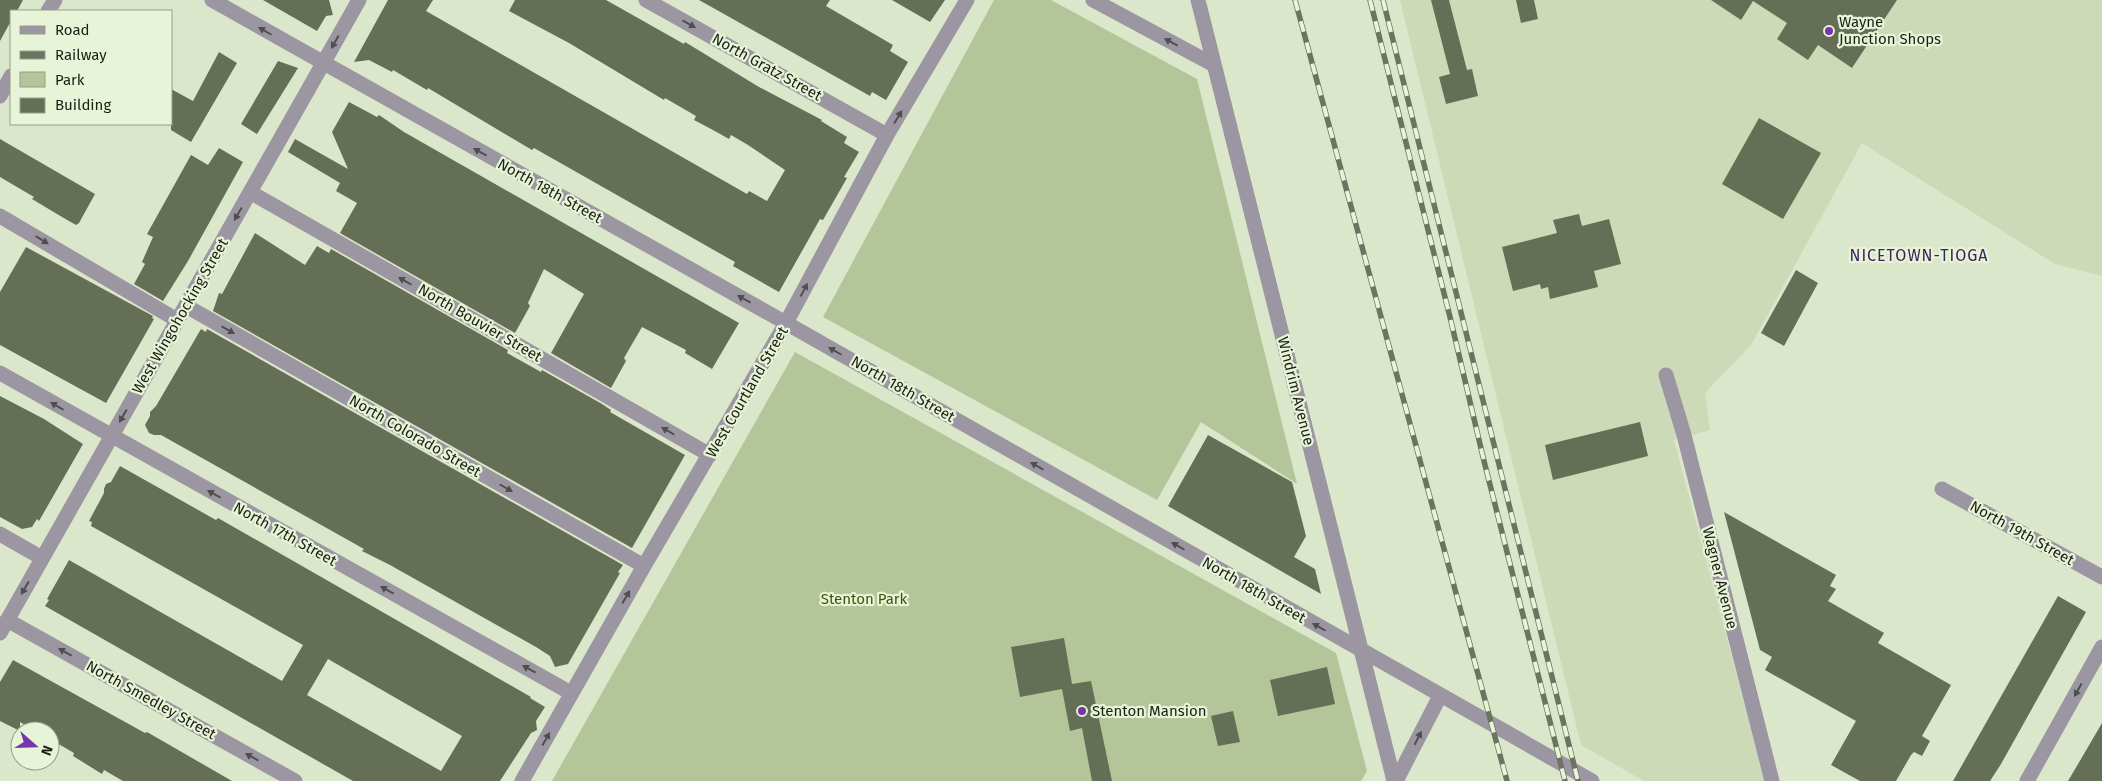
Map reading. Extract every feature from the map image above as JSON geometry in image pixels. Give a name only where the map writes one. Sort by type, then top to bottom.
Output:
[{"type":"street","name":"North 18th Street","points":[[212,0],[786,323],[1592,781]]},
{"type":"street","name":"West Wingohocking Street","points":[[4,626],[359,0]]},
{"type":"street","name":"North Gratz Street","points":[[646,0],[887,135]]},
{"type":"street","name":"West Courtland Street","points":[[522,781],[644,566],[786,323],[887,135],[967,0]]},
{"type":"street","points":[[1093,0],[1214,65]]},
{"type":"street","name":"Windrim Avenue","points":[[1198,0],[1395,781]]},
{"type":"street","points":[[0,96],[10,78]]},
{"type":"street","name":"North Bouvier Street","points":[[250,192],[710,455]]},
{"type":"street","points":[[0,216],[177,320]]},
{"type":"street","name":"North Colorado Street","points":[[186,306],[644,566]]},
{"type":"street","name":"North 17th Street","points":[[0,373],[571,693]]},
{"type":"street","name":"Wagner Avenue","points":[[1666,375],[1684,435],[1772,781]]},
{"type":"street","name":"North 19th Street","points":[[1942,488],[2102,577]]},
{"type":"street","points":[[0,534],[42,558]]},
{"type":"street","name":"North Smedley Street","points":[[4,626],[295,781]]},
{"type":"street","points":[[2027,781],[2102,647]]},
{"type":"street","points":[[1395,781],[1440,696]]},
{"type":"shaded area","points":[[1400,0],[2102,0],[2102,276],[2055,264],[1862,143],[1751,345],[1705,393],[1710,430],[1674,440],[1765,781],[1644,781],[1581,745]]},
{"type":"green space","points":[[994,0],[1051,0],[1197,79],[1297,484],[1201,422],[1157,500],[823,317]]},
{"type":"green space","name":"Stenton Park","points":[[795,352],[1336,653],[1367,771],[1361,781],[552,781]]},
{"type":"building","points":[[0,0],[23,0],[18,10],[10,10],[10,23],[0,41]]},
{"type":"building","points":[[263,0],[329,0],[333,15],[326,16],[317,31]]},
{"type":"building","points":[[388,0],[433,0],[426,11],[747,194],[749,191],[767,201],[785,170],[731,135],[729,139],[694,120],[696,116],[665,98],[664,100],[569,43],[509,11],[515,0],[606,0],[684,44],[685,42],[759,87],[822,120],[847,137],[844,143],[859,152],[844,177],[847,178],[823,220],[820,219],[779,292],[733,266],[735,262],[534,148],[532,150],[428,88],[427,90],[393,70],[392,72],[369,60],[354,62]]},
{"type":"building","points":[[699,0],[830,0],[826,6],[893,45],[890,51],[908,62],[886,100],[872,92],[870,96]]},
{"type":"building","points":[[892,0],[945,0],[930,22]]},
{"type":"building","points":[[1431,0],[1449,0],[1467,70],[1472,69],[1478,96],[1446,104],[1439,77],[1450,74]]},
{"type":"building","points":[[1516,0],[1534,0],[1538,19],[1521,23]]},
{"type":"building","name":"Wayne Junction Shops","points":[[1711,0],[1897,0],[1852,68],[1818,45],[1808,60],[1777,39],[1787,23],[1753,1],[1741,20]]},
{"type":"building","points":[[219,52],[237,63],[191,142],[171,130],[172,90],[193,101]]},
{"type":"building","points":[[278,61],[298,68],[257,134],[241,124]]},
{"type":"building","points":[[349,102],[377,117],[379,115],[404,132],[739,323],[712,369],[685,353],[686,350],[642,327],[624,358],[626,361],[611,388],[551,353],[584,294],[544,269],[528,303],[530,306],[515,333],[340,233],[357,203],[336,191],[340,183],[288,152],[295,139],[348,169],[332,132]]},
{"type":"building","points":[[1759,118],[1821,153],[1783,219],[1722,184]]},
{"type":"building","points":[[0,139],[95,194],[79,223],[76,225],[62,217],[32,199],[34,197],[0,177]]},
{"type":"building","points":[[219,148],[243,162],[188,261],[163,301],[134,284],[145,264],[142,262],[153,237],[147,234],[191,155],[208,165]]},
{"type":"building","points":[[1579,214],[1582,226],[1609,219],[1621,264],[1594,271],[1598,287],[1550,299],[1548,287],[1541,289],[1540,284],[1513,291],[1502,247],[1557,233],[1553,220]]},
{"type":"building","points":[[255,233],[305,265],[317,246],[329,253],[331,249],[508,350],[507,353],[541,372],[542,370],[602,404],[611,410],[610,412],[685,455],[632,548],[213,311],[219,293],[222,294]]},
{"type":"building","points":[[26,247],[153,316],[152,318],[154,319],[106,403],[0,345],[0,292]]},
{"type":"building","points":[[1796,270],[1818,283],[1784,346],[1761,333]]},
{"type":"building","points":[[201,329],[206,332],[207,329],[623,565],[568,664],[555,667],[550,656],[536,647],[362,551],[364,549],[161,435],[149,433],[145,425],[150,412],[156,406]]},
{"type":"building","points":[[0,396],[44,419],[83,444],[39,521],[37,519],[32,527],[22,529],[0,517]]},
{"type":"building","points":[[1640,422],[1648,456],[1553,480],[1545,445]]},
{"type":"building","points":[[1208,435],[1292,482],[1306,536],[1294,557],[1315,569],[1321,594],[1168,506]]},
{"type":"building","points":[[120,466],[216,520],[218,518],[531,697],[545,707],[536,721],[537,730],[531,733],[500,781],[353,781],[45,606],[69,560],[282,681],[303,645],[91,526],[92,522],[89,521],[104,493],[106,484],[111,482]],"holes":[[[328,659],[462,736],[441,771],[307,695]]]},
{"type":"building","points":[[1724,512],[1836,575],[1830,586],[1836,589],[1828,601],[1884,633],[1878,643],[1951,685],[1922,736],[1930,741],[1922,756],[1914,752],[1896,781],[1860,781],[1831,765],[1856,721],[1765,670],[1772,657],[1760,650]]},
{"type":"building","points":[[2058,596],[2086,612],[2001,764],[1990,781],[1953,781]]},
{"type":"building","name":"Stenton Mansion","points":[[1064,638],[1072,684],[1091,681],[1112,781],[1092,781],[1082,728],[1070,731],[1062,689],[1020,697],[1011,647]]},
{"type":"building","points":[[13,660],[145,733],[147,732],[232,781],[123,781],[104,770],[102,774],[73,756],[74,753],[60,745],[60,721],[10,721],[10,726],[0,721],[0,682]]},
{"type":"building","points":[[1327,667],[1335,704],[1278,716],[1270,680]]},
{"type":"building","points":[[1233,711],[1240,742],[1218,746],[1211,716]]},
{"type":"building","points":[[2102,723],[2102,781],[2068,781],[2081,759]]},
{"type":"railway","points":[[1295,0],[1507,781]]},
{"type":"railway","points":[[1370,0],[1565,781]]},
{"type":"railway","points":[[1383,0],[1578,781]]},
{"type":"place","name":"Wayne Junction Shops","points":[[1829,31]]},
{"type":"place","name":"Stenton Mansion","points":[[1082,711]]},
{"type":"district","name":"NICETOWN-TIOGA","points":[[1919,255]]}]
